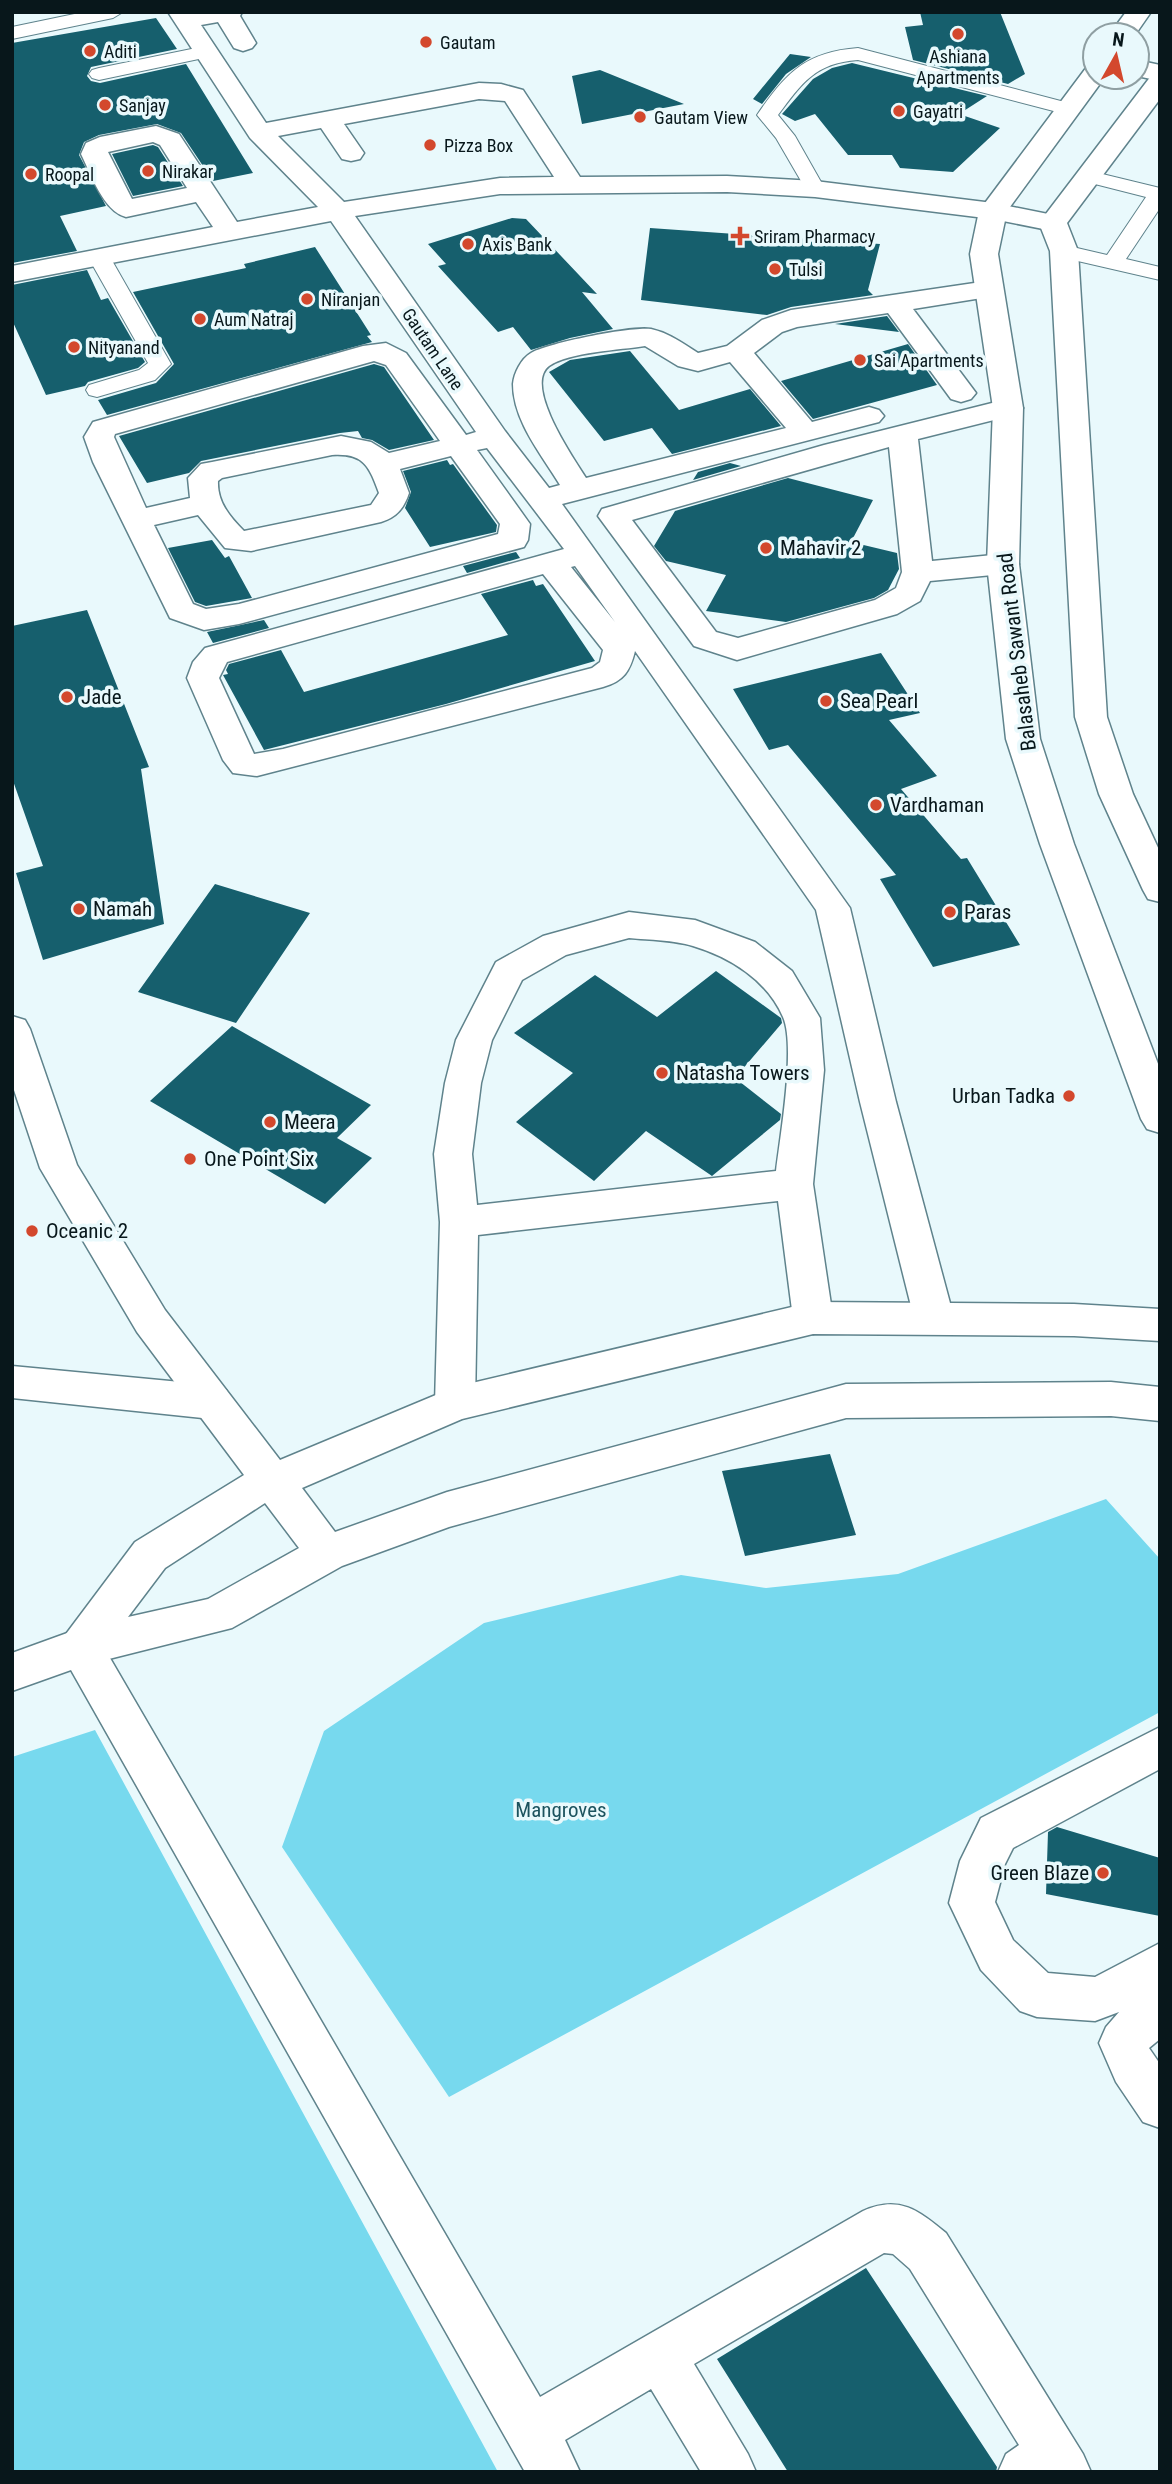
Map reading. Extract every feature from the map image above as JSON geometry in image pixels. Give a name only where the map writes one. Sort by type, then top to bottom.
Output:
[{"type":"street","points":[[182,16],[230,12]]},
{"type":"street","points":[[225,13],[243,43]]},
{"type":"street","name":"Gautam Lane","points":[[182,16],[259,132],[338,211],[494,437],[542,499],[566,549],[682,692],[833,908],[878,1102],[934,1318]]},
{"type":"street","points":[[1160,80],[1090,177],[1059,237],[1091,717],[1116,794],[1160,890]]},
{"type":"street","points":[[259,132],[479,91],[501,92],[514,96],[572,186]]},
{"type":"street","name":"Balasaheb Sawant Road","points":[[1082,91],[993,211],[984,254],[1006,396],[1003,564],[1023,738],[1057,844],[1160,1119]]},
{"type":"street","points":[[328,120],[351,153]]},
{"type":"street","points":[[12,274],[338,211],[500,186],[727,184],[815,189],[993,211],[1059,237]]},
{"type":"street","points":[[204,192],[229,231]]},
{"type":"street","points":[[578,490],[533,414],[528,384],[531,370],[539,360],[559,351],[647,337],[664,343],[688,360],[698,362],[737,352],[772,326],[791,319],[988,289]]},
{"type":"street","points":[[894,302],[961,393]]},
{"type":"street","points":[[373,352],[386,352],[396,359],[516,524],[513,540],[239,614],[204,620],[181,611],[138,519],[108,462],[99,437],[103,428],[373,352]]},
{"type":"street","points":[[737,352],[804,431]]},
{"type":"street","points":[[542,499],[961,393],[1006,396]]},
{"type":"street","points":[[566,549],[619,649],[615,667],[603,676],[283,760],[245,765],[240,760],[203,678],[209,662],[216,655],[566,549],[613,516],[835,451],[903,435],[1006,396]]},
{"type":"street","points":[[613,516],[705,639],[737,649],[886,607],[909,594],[918,572],[903,435]]},
{"type":"street","points":[[383,464],[494,437]]},
{"type":"street","points":[[350,445],[364,448],[383,464],[394,493],[390,503],[381,512],[251,541],[236,541],[207,505],[202,486],[203,478],[212,471],[332,446],[350,445]]},
{"type":"street","points":[[138,519],[207,505]]},
{"type":"street","points":[[918,572],[1003,564]]},
{"type":"street","points":[[455,1404],[459,1222],[453,1154],[463,1083],[474,1040],[509,971],[555,945],[629,925],[695,933],[743,951],[779,980],[802,1018],[806,1069],[794,1184],[813,1318]]},
{"type":"street","points":[[12,1029],[59,1168],[151,1321],[327,1553]]},
{"type":"street","points":[[459,1222],[794,1184]]},
{"type":"street","points":[[81,1647],[150,1555],[251,1491],[455,1404],[813,1318],[1074,1320],[1160,1325]]},
{"type":"street","points":[[12,1382],[212,1402]]},
{"type":"street","points":[[12,1672],[81,1647],[217,1615],[327,1553],[447,1510],[846,1401],[1111,1399],[1160,1404]]},
{"type":"street","points":[[81,1647],[543,2452],[660,2356],[880,2228],[903,2230],[929,2251],[1047,2465]]},
{"type":"street","points":[[1160,1747],[997,1833],[983,1861],[972,1903],[997,1955],[1037,1995],[1096,1999],[1124,1987],[1160,1965]]},
{"type":"street","points":[[1160,2013],[1137,2026],[1123,2043],[1133,2066],[1160,2105]]},
{"type":"street","points":[[660,2356],[730,2472]]},
{"type":"lane","points":[[12,33],[113,12]]},
{"type":"lane","points":[[99,74],[206,52]]},
{"type":"lane","points":[[815,189],[785,136],[767,115],[804,68],[835,54],[859,54],[1069,109]]},
{"type":"lane","points":[[1090,177],[1159,194],[1113,262]]},
{"type":"lane","points":[[1059,237],[1113,262],[1160,274]]},
{"type":"lane","points":[[97,390],[147,375],[160,364],[99,257]]},
{"type":"green space","name":"Mangroves","points":[[1106,1499],[1160,1559],[1160,1712],[449,2097],[282,1847],[324,1731],[484,1623],[681,1575],[766,1588],[898,1574]]},
{"type":"green space","points":[[95,1730],[498,2472],[12,2472],[12,1757]]},
{"type":"building","name":"Ashiana Apartments","points":[[920,12],[1000,12],[1025,74],[1008,84],[913,60],[905,27],[923,25]]},
{"type":"building","points":[[156,18],[177,49],[91,67],[87,76],[91,81],[100,83],[186,64],[253,173],[213,181],[181,133],[157,124],[99,135],[84,142],[79,155],[106,206],[60,216],[77,251],[12,263],[12,43]]},
{"type":"building","points":[[790,54],[811,57],[786,74],[762,104],[753,99]]},
{"type":"building","name":"Gayatri","points":[[852,63],[987,96],[959,114],[1000,128],[953,172],[900,168],[892,155],[848,155],[815,114],[795,121],[782,114],[813,79],[832,68]]},
{"type":"building","points":[[600,70],[684,104],[582,124],[572,76]]},
{"type":"building","name":"Nirakar","points":[[153,145],[158,147],[183,186],[133,196],[112,154]]},
{"type":"building","points":[[512,218],[526,219],[597,294],[582,292],[613,329],[531,350],[513,327],[498,332],[438,266],[446,264],[428,244]]},
{"type":"building","name":"Tulsi","points":[[650,228],[880,244],[868,290],[873,295],[791,307],[767,315],[641,300]]},
{"type":"building","points":[[315,247],[371,335],[367,336],[372,342],[107,415],[98,400],[156,383],[174,364],[133,292],[246,268],[244,264]]},
{"type":"building","name":"Nityanand","points":[[87,270],[101,300],[108,298],[145,362],[138,368],[88,382],[85,386],[46,395],[12,320],[12,285]]},
{"type":"building","points":[[887,316],[899,332],[835,324]]},
{"type":"building","points":[[908,344],[937,385],[813,419],[781,381]]},
{"type":"building","points":[[630,351],[679,410],[750,389],[781,426],[672,454],[652,428],[604,441],[549,372],[570,360]]},
{"type":"building","points":[[374,364],[384,367],[434,440],[389,450],[372,440],[362,438],[358,431],[340,433],[201,461],[189,473],[147,483],[119,436]]},
{"type":"building","points":[[447,460],[450,465],[453,464],[497,525],[496,532],[430,547],[405,508],[411,492],[403,471]]},
{"type":"building","points":[[730,463],[741,466],[693,480],[698,472]]},
{"type":"building","name":"Mahavir 2","points":[[788,478],[873,500],[851,542],[897,553],[899,569],[888,590],[874,598],[786,622],[706,611],[726,575],[666,561],[654,546],[675,511]]},
{"type":"building","points":[[212,540],[225,558],[229,556],[252,598],[206,606],[195,602],[168,548]]},
{"type":"building","points":[[516,552],[520,558],[467,573],[463,566]]},
{"type":"building","points":[[533,580],[536,586],[543,584],[595,661],[446,704],[264,750],[223,675],[228,674],[226,670],[229,664],[281,650],[304,692],[508,635],[481,594]]},
{"type":"building","points":[[87,610],[149,767],[141,769],[164,924],[43,960],[16,873],[43,866],[12,778],[12,626]]},
{"type":"building","points":[[264,620],[269,628],[213,643],[207,632]]},
{"type":"building","points":[[881,653],[920,713],[889,720],[937,776],[901,789],[961,859],[967,858],[1020,945],[933,967],[880,879],[896,875],[788,745],[769,750],[733,689]]},
{"type":"building","points":[[215,884],[310,913],[236,1023],[138,992]]},
{"type":"building","name":"Natasha Towers","points":[[716,971],[781,1018],[782,1023],[735,1078],[781,1114],[780,1120],[712,1176],[646,1131],[594,1181],[516,1122],[573,1073],[514,1033],[595,975],[657,1017]]},
{"type":"building","name":"Meera","points":[[232,1026],[371,1105],[337,1138],[372,1158],[325,1204],[150,1101]]},
{"type":"building","points":[[830,1454],[856,1535],[745,1556],[722,1471]]},
{"type":"building","name":"Green Blaze","points":[[1057,1827],[1160,1858],[1160,1916],[1046,1894],[1048,1832]]},
{"type":"building","points":[[866,2268],[997,2467],[996,2472],[788,2472],[717,2359]]},
{"type":"place","name":"Ashiana Apartments","points":[[958,34]]},
{"type":"place","name":"Gautam","points":[[426,42]]},
{"type":"place","name":"Aditi","points":[[90,51]]},
{"type":"place","name":"Sanjay","points":[[105,105]]},
{"type":"place","name":"Gayatri","points":[[899,111]]},
{"type":"place","name":"Gautam View","points":[[640,117]]},
{"type":"place","name":"Pizza Box","points":[[430,145]]},
{"type":"place","name":"Nirakar","points":[[148,171]]},
{"type":"place","name":"Roopal","points":[[31,174]]},
{"type":"place","name":"Sriram Pharmacy","points":[[740,236]]},
{"type":"place","name":"Axis Bank","points":[[468,244]]},
{"type":"place","name":"Tulsi","points":[[775,269]]},
{"type":"place","name":"Niranjan","points":[[307,299]]},
{"type":"place","name":"Aum Natraj","points":[[200,319]]},
{"type":"place","name":"Nityanand","points":[[74,347]]},
{"type":"place","name":"Sai Apartments","points":[[860,360]]},
{"type":"place","name":"Mahavir 2","points":[[766,548]]},
{"type":"place","name":"Jade","points":[[67,697]]},
{"type":"place","name":"Sea Pearl","points":[[826,701]]},
{"type":"place","name":"Vardhaman","points":[[876,805]]},
{"type":"place","name":"Namah","points":[[79,909]]},
{"type":"place","name":"Paras","points":[[950,912]]},
{"type":"place","name":"Natasha Towers","points":[[662,1073]]},
{"type":"place","name":"Urban Tadka","points":[[1069,1096]]},
{"type":"place","name":"Meera","points":[[270,1122]]},
{"type":"place","name":"One Point Six","points":[[190,1159]]},
{"type":"place","name":"Oceanic 2","points":[[32,1231]]},
{"type":"place","name":"Green Blaze","points":[[1103,1873]]}]
